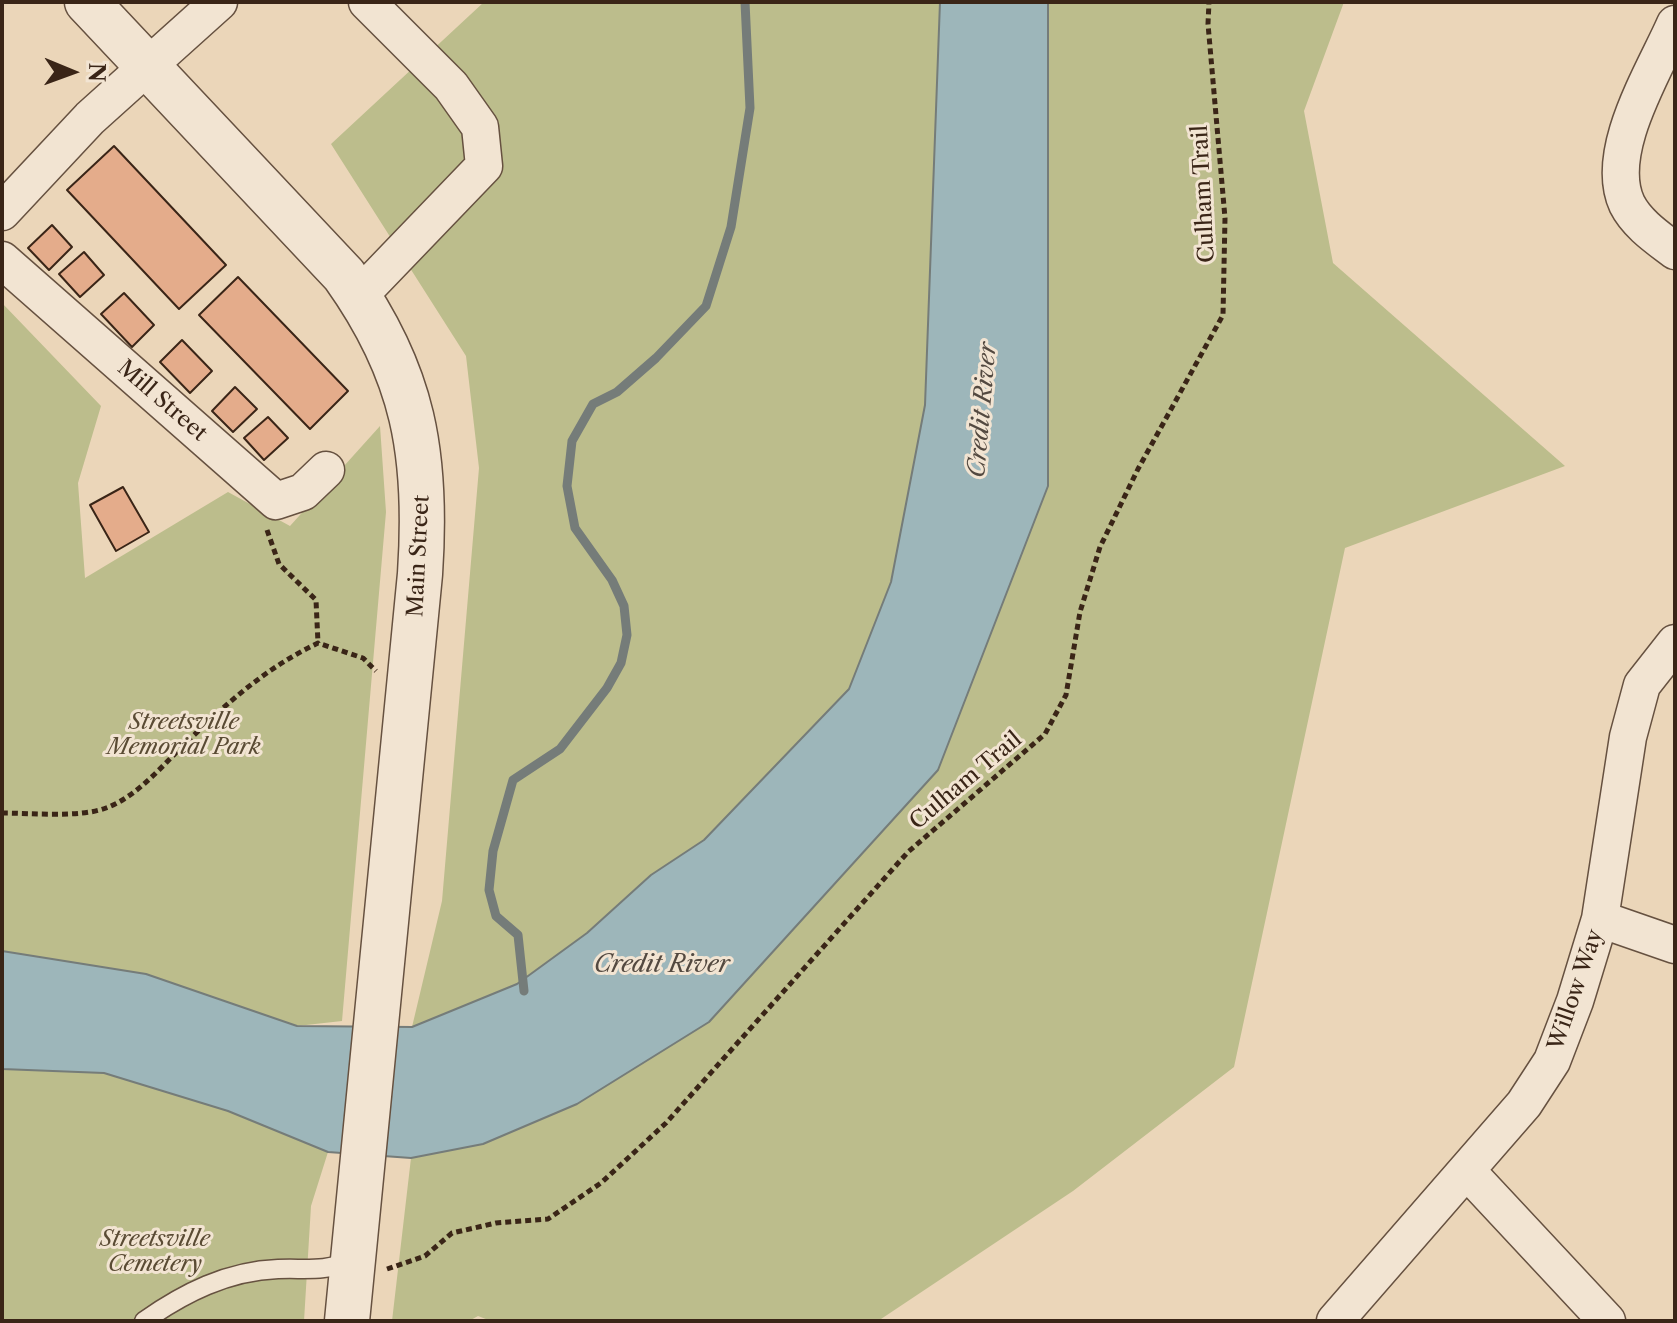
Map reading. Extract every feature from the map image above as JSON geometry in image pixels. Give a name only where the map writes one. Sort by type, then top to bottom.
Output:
[{"type":"street","name":"Main Street","points":[[87,2],[344,275],[393,354],[412,418],[421,466],[424,507],[347,1321]]},
{"type":"street","points":[[2,212],[90,118],[219,2]]},
{"type":"street","points":[[359,296],[484,166],[480,127],[451,86],[367,2]]},
{"type":"street","points":[[1675,24],[1626,135],[1620,174],[1628,204],[1649,231],[1675,251]]},
{"type":"street","name":"Mill Street","points":[[2,260],[276,501]]},
{"type":"street","points":[[276,501],[303,492],[326,470]]},
{"type":"street","name":"Willow Way","points":[[1335,1321],[1524,1104],[1552,1061],[1575,1001],[1600,919],[1628,737],[1642,685],[1675,643]]},
{"type":"street","points":[[1600,919],[1675,945]]},
{"type":"street","points":[[1467,1171],[1607,1321]]},
{"type":"lane","points":[[144,1321],[182,1294],[227,1277],[275,1269],[326,1271],[352,1261]]},
{"type":"path","name":"Culham Trail","points":[[352,1261],[378,1271],[386,1270],[425,1256],[452,1233],[496,1223],[548,1219],[601,1183],[666,1123],[908,852],[1045,734],[1066,695],[1080,612],[1100,547],[1138,469],[1223,315],[1225,218],[1208,24],[1209,2]]},
{"type":"path","points":[[276,501],[261,516],[279,564],[316,600],[318,643]]},
{"type":"path","points":[[2,813],[54,814],[106,808],[144,783],[245,687],[280,661],[318,643],[363,658],[382,677],[410,680]]},
{"type":"green space","points":[[484,2],[940,2],[925,405],[891,582],[849,689],[704,840],[651,875],[587,933],[517,984],[412,1027],[442,901],[479,468],[466,356],[331,144]]},
{"type":"green space","points":[[1048,2],[1344,2],[1304,111],[1333,263],[1565,466],[1345,548],[1234,1067],[1073,1191],[878,1321],[491,1321],[478,1316],[469,1321],[392,1321],[411,1158],[483,1144],[1048,486]]},
{"type":"green space","name":"Streetsville Memorial Park","points":[[2,303],[101,406],[78,483],[85,578],[228,492],[290,526],[380,426],[386,512],[342,1021],[297,1026],[146,974],[2,1006]]},
{"type":"green space","name":"Streetsville Cemetery","points":[[2,1069],[104,1073],[228,1111],[328,1152],[311,1206],[304,1321],[2,1321]]},
{"type":"water","name":"Credit River","points":[[940,2],[1048,2],[1048,486],[938,770],[709,1022],[577,1104],[483,1144],[411,1158],[328,1152],[228,1111],[104,1073],[2,1069],[2,951],[146,974],[297,1026],[412,1027],[517,984],[587,933],[651,875],[704,840],[849,689],[891,582],[925,405]]},
{"type":"building","points":[[114,146],[226,265],[179,309],[67,190]]},
{"type":"building","points":[[52,225],[72,247],[49,270],[28,248]]},
{"type":"building","points":[[84,252],[104,275],[80,297],[59,274]]},
{"type":"building","points":[[238,277],[348,391],[310,429],[199,315]]},
{"type":"building","points":[[124,293],[154,325],[132,347],[101,314]]},
{"type":"building","points":[[182,340],[212,371],[190,393],[160,362]]},
{"type":"building","points":[[235,387],[257,409],[233,432],[212,411]]},
{"type":"building","points":[[268,417],[288,438],[264,460],[244,438]]},
{"type":"building","points":[[123,487],[149,532],[116,551],[90,505]]},
{"type":"waterway","points":[[524,991],[518,935],[496,916],[489,890],[493,851],[513,780],[560,749],[607,688],[621,663],[627,635],[624,606],[612,580],[575,528],[567,486],[572,441],[593,404],[617,392],[656,358],[706,306],[731,227],[750,108],[745,2]]}]
